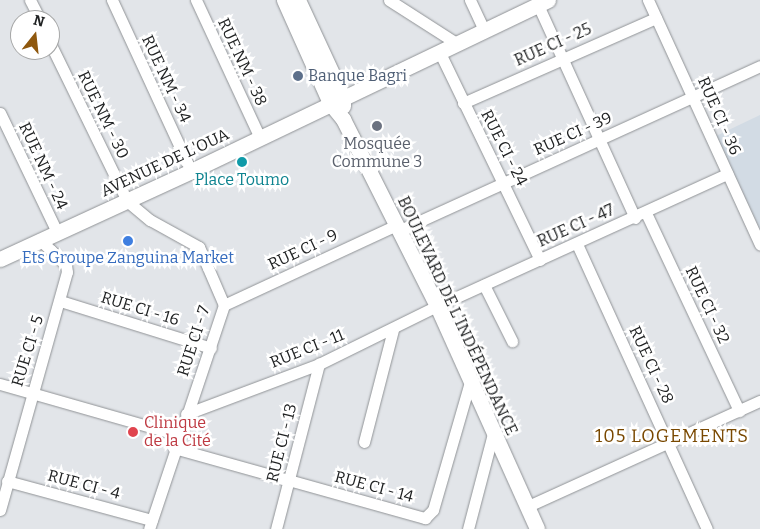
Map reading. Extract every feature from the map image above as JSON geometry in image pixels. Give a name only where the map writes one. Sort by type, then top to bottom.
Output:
[{"type":"main road","name":"BOULEVARD DE L'INDÉPENDANCE","points":[[284,0],[336,100]]},
{"type":"main road","name":"BOULEVARD DE L'INDÉPENDANCE","points":[[298,0],[343,119],[437,306],[526,507],[538,529]]},
{"type":"main road","name":"AVENUE DE L'OUA","points":[[0,259],[191,172],[439,50],[543,2]]},
{"type":"street","name":"RUE NM - 34","points":[[112,0],[191,172]]},
{"type":"street","name":"RUE NM - 38","points":[[196,0],[260,138]]},
{"type":"street","points":[[470,0],[484,30]]},
{"type":"street","name":"RUE CI - 36","points":[[648,0],[760,245]]},
{"type":"street","points":[[391,1],[456,43]]},
{"type":"street","points":[[543,2],[561,59],[635,218]]},
{"type":"street","name":"RUE CI - 25","points":[[463,103],[656,18]]},
{"type":"street","name":"RUE CI - 24","points":[[439,50],[540,260]]},
{"type":"street","name":"RUE NM - 30","points":[[58,60],[126,201]]},
{"type":"street","name":"RUE CI - 39","points":[[397,228],[504,183],[760,66]]},
{"type":"street","name":"RUE NM - 24","points":[[0,113],[56,232]]},
{"type":"street","name":"RUE CI - 47","points":[[437,306],[646,213],[726,174]]},
{"type":"street","name":"RUE CI - 7","points":[[126,201],[150,220],[199,247],[224,305],[178,435],[151,524]]},
{"type":"street","name":"RUE CI - 32","points":[[646,213],[739,411]]},
{"type":"street","name":"RUE CI - 9","points":[[224,305],[397,228]]},
{"type":"street","name":"RUE CI - 5","points":[[0,510],[60,301],[67,269],[39,240]]},
{"type":"street","name":"RUE CI - 28","points":[[577,244],[670,444],[707,529]]},
{"type":"street","points":[[484,285],[512,341]]},
{"type":"street","name":"RUE CI - 16","points":[[60,301],[210,348]]},
{"type":"street","name":"RUE CI - 11","points":[[186,414],[319,364],[393,330],[437,306]]},
{"type":"street","points":[[364,442],[393,330]]},
{"type":"street","name":"RUE CI - 13","points":[[276,529],[319,364]]},
{"type":"street","name":"RUE CI - 14","points":[[174,448],[425,518],[431,516],[470,382]]},
{"type":"street","points":[[0,384],[178,435]]},
{"type":"street","points":[[526,507],[670,444],[760,401]]},
{"type":"street","points":[[468,529],[493,434]]},
{"type":"street","name":"RUE CI - 4","points":[[8,481],[151,524]]},
{"type":"shaded area","points":[[760,115],[760,229],[716,136]]},
{"type":"place","name":"Banque Bagri","points":[[298,76]]},
{"type":"place","name":"Mosquée Commune 3","points":[[377,126]]},
{"type":"place","name":"Place Toumo","points":[[242,162]]},
{"type":"place","name":"Ets Groupe Zanguina Market","points":[[128,241]]},
{"type":"place","name":"Clinique de la Cité","points":[[133,432]]},
{"type":"district","name":"105 LOGEMENTS","points":[[672,436]]}]
